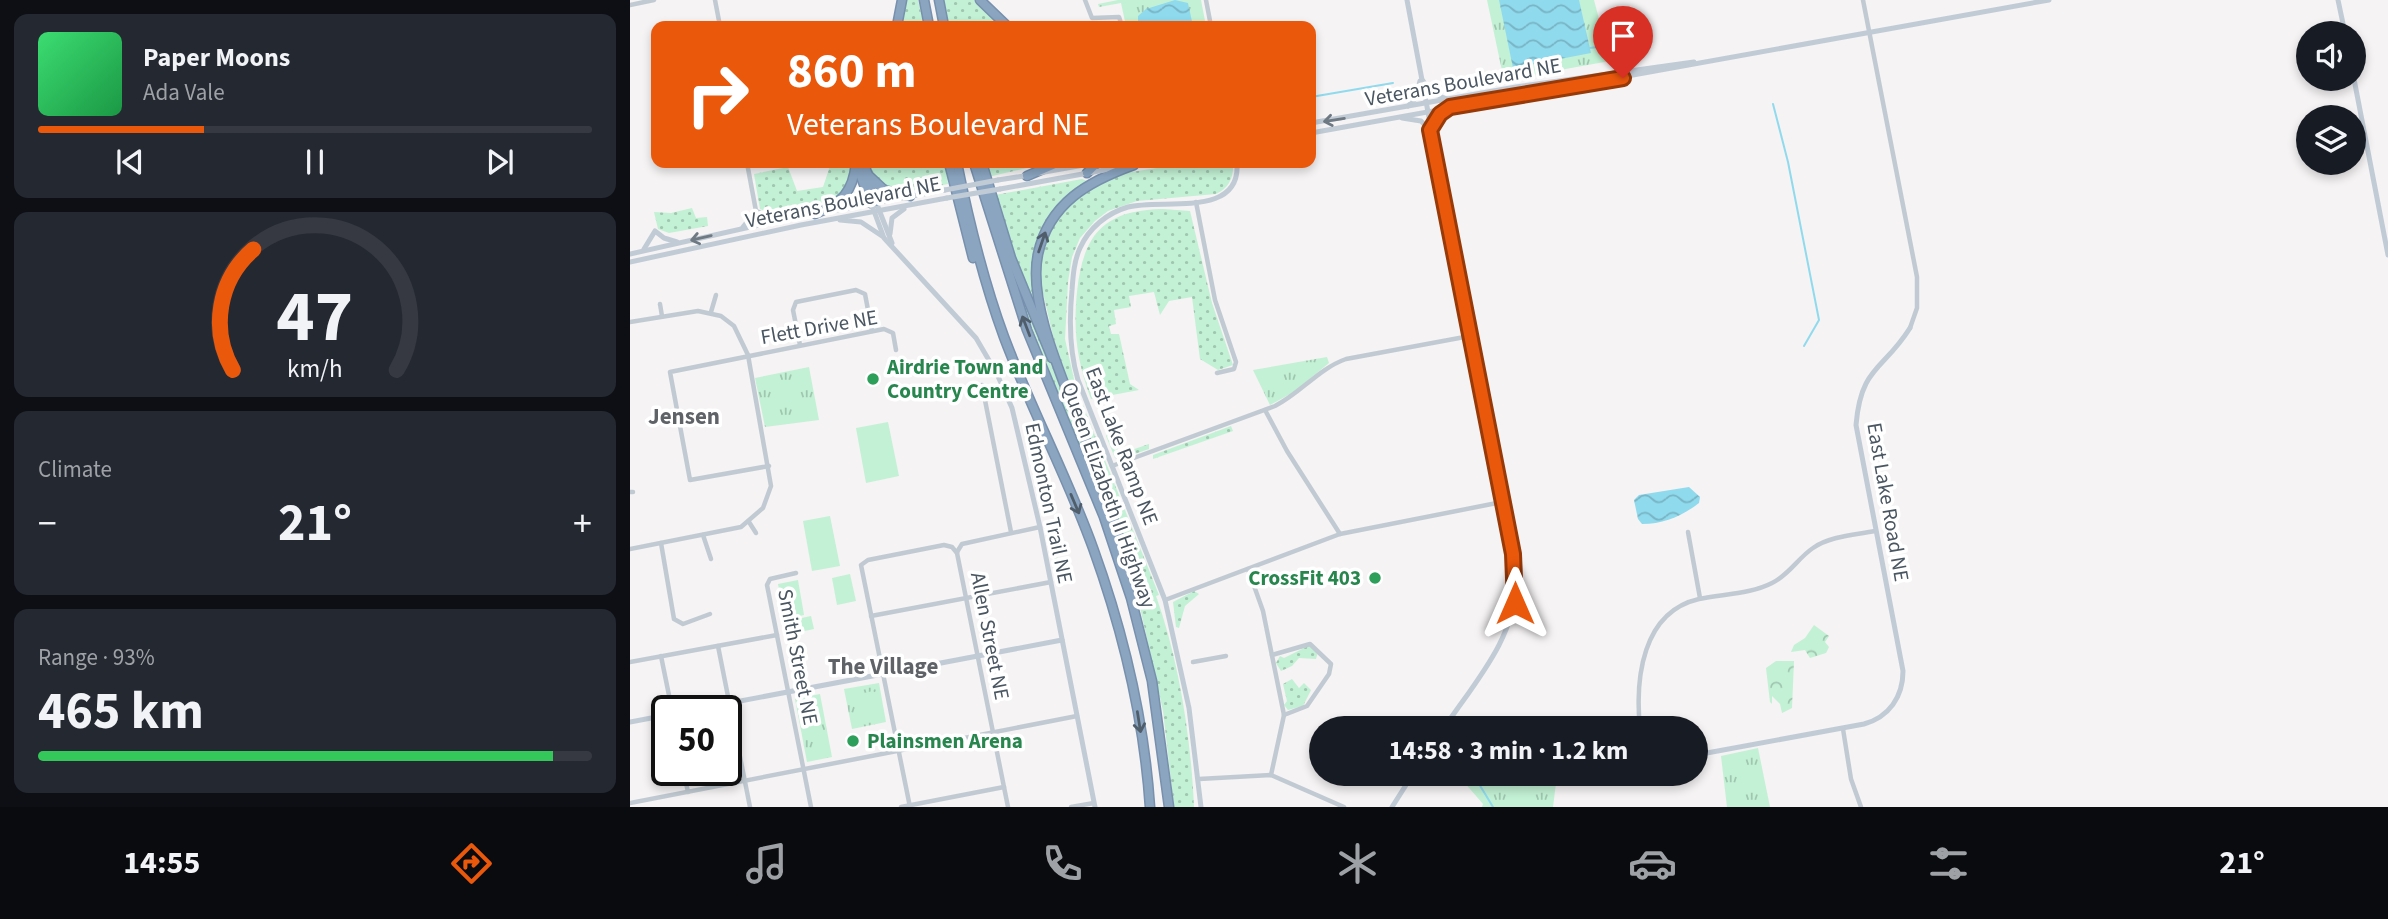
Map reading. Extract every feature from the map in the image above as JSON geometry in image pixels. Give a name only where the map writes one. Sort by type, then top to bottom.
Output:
[{"type":"highway","points":[[898,21],[902,0]]},
{"type":"highway","points":[[924,0],[928,21]]},
{"type":"highway","points":[[939,0],[943,21]]},
{"type":"highway","points":[[980,0],[1002,21]]},
{"type":"highway","points":[[815,214],[834,207],[848,194],[855,168]]},
{"type":"highway","points":[[858,168],[875,207]]},
{"type":"highway","points":[[865,168],[875,207]]},
{"type":"highway","points":[[950,168],[986,300],[1000,338],[1019,375]]},
{"type":"highway","name":"Queen Elizabeth II Highway","points":[[958,168],[980,261],[1019,375],[1093,547],[1117,620],[1137,708],[1150,807]]},
{"type":"highway","name":"Queen Elizabeth II Highway","points":[[976,168],[1016,299],[1112,540],[1143,642],[1165,757],[1169,807]]},
{"type":"highway","points":[[984,168],[1020,282],[1072,403]]},
{"type":"highway","points":[[1027,176],[1045,168]]},
{"type":"highway","points":[[1087,173],[1092,168]]},
{"type":"highway","points":[[1125,168],[1097,178],[1075,193],[1054,217],[1038,253],[1038,292],[1072,403],[1125,555],[1143,642]]},
{"type":"highway","points":[[867,174],[883,189],[911,201]]},
{"type":"main road","points":[[1407,0],[1516,570],[1513,615],[1497,649],[1454,716]]},
{"type":"main road","name":"Veterans Boulevard NE","points":[[1316,132],[2049,0]]},
{"type":"main road","points":[[2338,0],[2342,21]]},
{"type":"main road","name":"Veterans Boulevard NE","points":[[1316,122],[1745,55]]},
{"type":"main road","points":[[1421,78],[1431,93],[1450,100]]},
{"type":"main road","points":[[1405,108],[1415,99],[1421,78]]},
{"type":"main road","points":[[2356,91],[2388,255]]},
{"type":"main road","points":[[1430,130],[1440,114],[1450,107]]},
{"type":"main road","points":[[1398,117],[1421,121],[1430,130]]},
{"type":"main road","name":"Veterans Boulevard NE","points":[[911,201],[945,190],[1070,168]]},
{"type":"main road","name":"Veterans Boulevard NE","points":[[630,254],[815,214],[947,198],[1116,168]]},
{"type":"main road","name":"East Lake Ramp NE","points":[[1201,807],[1184,681],[1165,600],[1078,380],[1071,351],[1069,321],[1076,259],[1091,230],[1120,210],[1145,205],[1196,202],[1224,195],[1236,179],[1237,168]]},
{"type":"main road","points":[[891,241],[892,218],[911,201]]},
{"type":"main road","name":"Veterans Boulevard NE","points":[[630,262],[834,219],[875,207]]},
{"type":"main road","name":"Edmonton Trail NE","points":[[875,207],[884,238],[961,318],[998,374],[1017,427],[1040,527],[1095,805]]},
{"type":"main road","name":"Edmonton Trail NE","points":[[875,207],[897,252]]},
{"type":"main road","points":[[741,228],[748,224],[756,211],[777,221]]},
{"type":"main road","points":[[834,219],[861,222],[884,238]]},
{"type":"main road","points":[[641,251],[649,244],[655,231],[664,238],[680,242]]},
{"type":"main road","name":"East Lake Road NE","points":[[1708,753],[1871,723],[1884,715],[1897,699],[1902,684],[1902,671],[1857,435],[1858,409],[1871,372],[1895,349],[1910,328]]},
{"type":"main road","points":[[742,701],[1062,640]]},
{"type":"main road","points":[[630,722],[651,718]]},
{"type":"main road","points":[[1392,807],[1405,786]]},
{"type":"street","points":[[630,5],[654,0]]},
{"type":"street","points":[[715,0],[719,21]]},
{"type":"street","points":[[1085,0],[1093,18],[1114,15],[1120,21]]},
{"type":"street","points":[[1206,0],[1210,21]]},
{"type":"street","name":"East Lake Road NE","points":[[1864,0],[1917,277],[1917,308],[1910,328]]},
{"type":"street","points":[[748,168],[756,211]]},
{"type":"street","points":[[1196,202],[1215,300],[1236,362],[1234,369],[1217,373]]},
{"type":"street","points":[[800,345],[794,304],[845,292],[860,290],[864,294],[872,331]]},
{"type":"street","points":[[630,322],[691,311],[711,312],[716,295]]},
{"type":"street","points":[[660,304],[662,316]]},
{"type":"street","name":"Flett Drive NE","points":[[711,312],[734,326],[748,355],[872,331],[891,331],[896,350]]},
{"type":"street","points":[[1112,466],[1265,410],[1294,396],[1337,362],[1470,336]]},
{"type":"street","points":[[630,549],[733,530],[749,522],[767,501],[771,485],[769,466],[748,355],[672,370],[669,379],[690,480],[769,466]]},
{"type":"street","name":"Edmonton Trail NE","points":[[982,385],[1011,532]]},
{"type":"street","points":[[1265,410],[1340,534]]},
{"type":"street","points":[[678,425],[703,421]]},
{"type":"street","points":[[1165,600],[1340,534],[1503,502]]},
{"type":"street","points":[[749,522],[756,533]]},
{"type":"street","points":[[909,806],[862,563],[944,545],[957,553],[962,544],[1040,527]]},
{"type":"street","points":[[1640,716],[1639,696],[1649,638],[1666,614],[1700,598],[1766,586],[1779,580],[1821,543],[1875,531]]},
{"type":"street","points":[[1688,532],[1700,598]]},
{"type":"street","points":[[703,536],[711,559]]},
{"type":"street","points":[[661,543],[674,619],[683,624],[710,614]]},
{"type":"street","name":"Allen Street NE","points":[[957,553],[1008,807]]},
{"type":"street","points":[[1248,569],[1263,611],[1283,715],[1270,775]]},
{"type":"street","name":"Smith Street NE","points":[[796,573],[767,582],[811,807]]},
{"type":"street","points":[[871,616],[1051,582]]},
{"type":"street","points":[[630,662],[777,635]]},
{"type":"street","points":[[1272,654],[1310,644],[1331,664],[1329,674],[1307,706],[1283,715]]},
{"type":"street","points":[[718,646],[727,695]]},
{"type":"street","points":[[661,656],[668,695]]},
{"type":"street","points":[[1193,662],[1226,656]]},
{"type":"street","points":[[630,803],[1077,716]]},
{"type":"street","points":[[1843,729],[1851,779],[1861,807]]},
{"type":"street","points":[[742,766],[750,807]]},
{"type":"street","points":[[1199,779],[1270,775],[1344,807]]},
{"type":"street","points":[[687,786],[688,792]]},
{"type":"street","points":[[901,807],[1004,787]]},
{"type":"street","points":[[1071,807],[1095,805]]},
{"type":"green space","points":[[903,0],[918,0],[923,21],[899,21]]},
{"type":"green space","points":[[944,0],[977,0],[997,21],[948,21]]},
{"type":"green space","points":[[1118,0],[1201,0],[1205,21],[1125,21],[1121,3],[1099,7],[1098,4]]},
{"type":"green space","points":[[1487,0],[1594,0],[1610,61],[1504,80]]},
{"type":"green space","points":[[788,168],[797,191],[823,187],[829,168],[852,168],[850,185],[835,199],[817,206],[775,212],[760,209],[754,174]]},
{"type":"green space","points":[[869,168],[946,168],[948,184],[901,190],[880,184]]},
{"type":"green space","points":[[986,168],[1027,168],[988,177]]},
{"type":"green space","points":[[1157,168],[1233,168],[1227,185],[1216,194],[1137,201],[1108,211],[1080,238],[1072,257],[1068,282],[1065,339],[1076,388],[1159,595],[1156,596],[1171,646],[1187,727],[1194,807],[1174,807],[1163,711],[1133,576],[1053,336],[1039,276],[1046,237],[1069,202],[1094,186],[1125,173]]},
{"type":"green space","points":[[1082,179],[1087,181],[1060,204],[1036,252],[1042,326],[1011,248],[995,195]]},
{"type":"green space","points":[[692,208],[696,218],[707,217],[708,226],[669,233],[658,229],[654,212],[671,213]]},
{"type":"green space","points":[[1163,209],[1190,211],[1212,303],[1233,365],[1218,370],[1200,359],[1192,297],[1169,301],[1160,315],[1154,292],[1129,296],[1131,307],[1114,310],[1116,324],[1109,326],[1111,334],[1119,334],[1130,384],[1139,390],[1091,399],[1079,359],[1076,333],[1077,292],[1085,255],[1091,241],[1111,221],[1125,214]]},
{"type":"green space","points":[[1025,301],[1085,447],[1109,521],[1022,302]]},
{"type":"green space","points":[[1327,357],[1329,363],[1294,392],[1270,405],[1253,370]]},
{"type":"green space","points":[[809,367],[819,420],[765,427],[755,378]]},
{"type":"green space","points":[[888,422],[899,476],[866,483],[856,428]]},
{"type":"green space","points":[[1231,426],[1233,431],[1153,459],[1153,455]]},
{"type":"green space","points":[[1111,430],[1120,454],[1149,444],[1149,449],[1120,459],[1115,458],[1106,436]]},
{"type":"green space","points":[[830,516],[840,566],[812,571],[803,521]]},
{"type":"green space","points":[[1046,529],[1052,530],[1061,577],[1057,578]]},
{"type":"green space","points":[[850,574],[856,601],[837,605],[832,578]]},
{"type":"green space","points":[[798,580],[804,615],[785,619],[778,584]]},
{"type":"green space","points":[[1194,591],[1199,594],[1185,606],[1179,628],[1176,627],[1173,602]]},
{"type":"green space","points":[[811,616],[814,629],[785,635],[783,622]]},
{"type":"green space","points":[[1814,625],[1829,636],[1825,642],[1829,647],[1826,653],[1810,658],[1805,650],[1791,652],[1794,645],[1805,638]]},
{"type":"green space","points":[[1310,645],[1318,652],[1316,659],[1299,658],[1292,666],[1281,671],[1276,663],[1280,656],[1284,658]]},
{"type":"green space","points":[[1776,661],[1794,661],[1792,708],[1782,713],[1780,704],[1772,696],[1772,704],[1770,702],[1766,668]]},
{"type":"green space","points":[[1292,679],[1299,688],[1304,683],[1311,690],[1303,706],[1288,710],[1284,705],[1287,701],[1283,684]]},
{"type":"green space","points":[[879,683],[886,722],[852,729],[844,689]]},
{"type":"green space","points":[[873,691],[876,693],[881,715],[864,715],[854,707],[850,696]]},
{"type":"green space","points":[[820,694],[832,757],[807,762],[795,699]]},
{"type":"green space","points":[[1758,748],[1770,807],[1727,807],[1721,756]]},
{"type":"green space","points":[[1467,786],[1556,786],[1553,807],[1482,807],[1483,804]]},
{"type":"water","points":[[1175,0],[1188,3],[1192,21],[1138,21],[1138,16],[1146,9]]},
{"type":"water","points":[[1499,0],[1579,0],[1591,53],[1513,68]]},
{"type":"water","points":[[1689,487],[1700,497],[1699,503],[1686,512],[1658,523],[1642,524],[1638,519],[1634,500],[1639,495]]},
{"type":"waterway","points":[[1600,46],[1608,46]]},
{"type":"waterway","points":[[1590,48],[1597,47]]},
{"type":"waterway","points":[[1316,96],[1393,83]]},
{"type":"waterway","points":[[1773,104],[1788,162],[1819,320],[1804,346]]},
{"type":"waterway","points":[[1480,786],[1493,807]]},
{"type":"place","name":"Airdrie Town and Country Centre","points":[[873,379]]},
{"type":"place","name":"CrossFit 403","points":[[1375,578]]},
{"type":"place","name":"Plainsmen Arena","points":[[853,741]]},
{"type":"district","name":"Jensen","points":[[684,416]]},
{"type":"district","name":"The Village","points":[[883,666]]},
{"type":"route","points":[[1515,603],[1516,570],[1430,130],[1440,114],[1450,107],[1623,78]]}]
